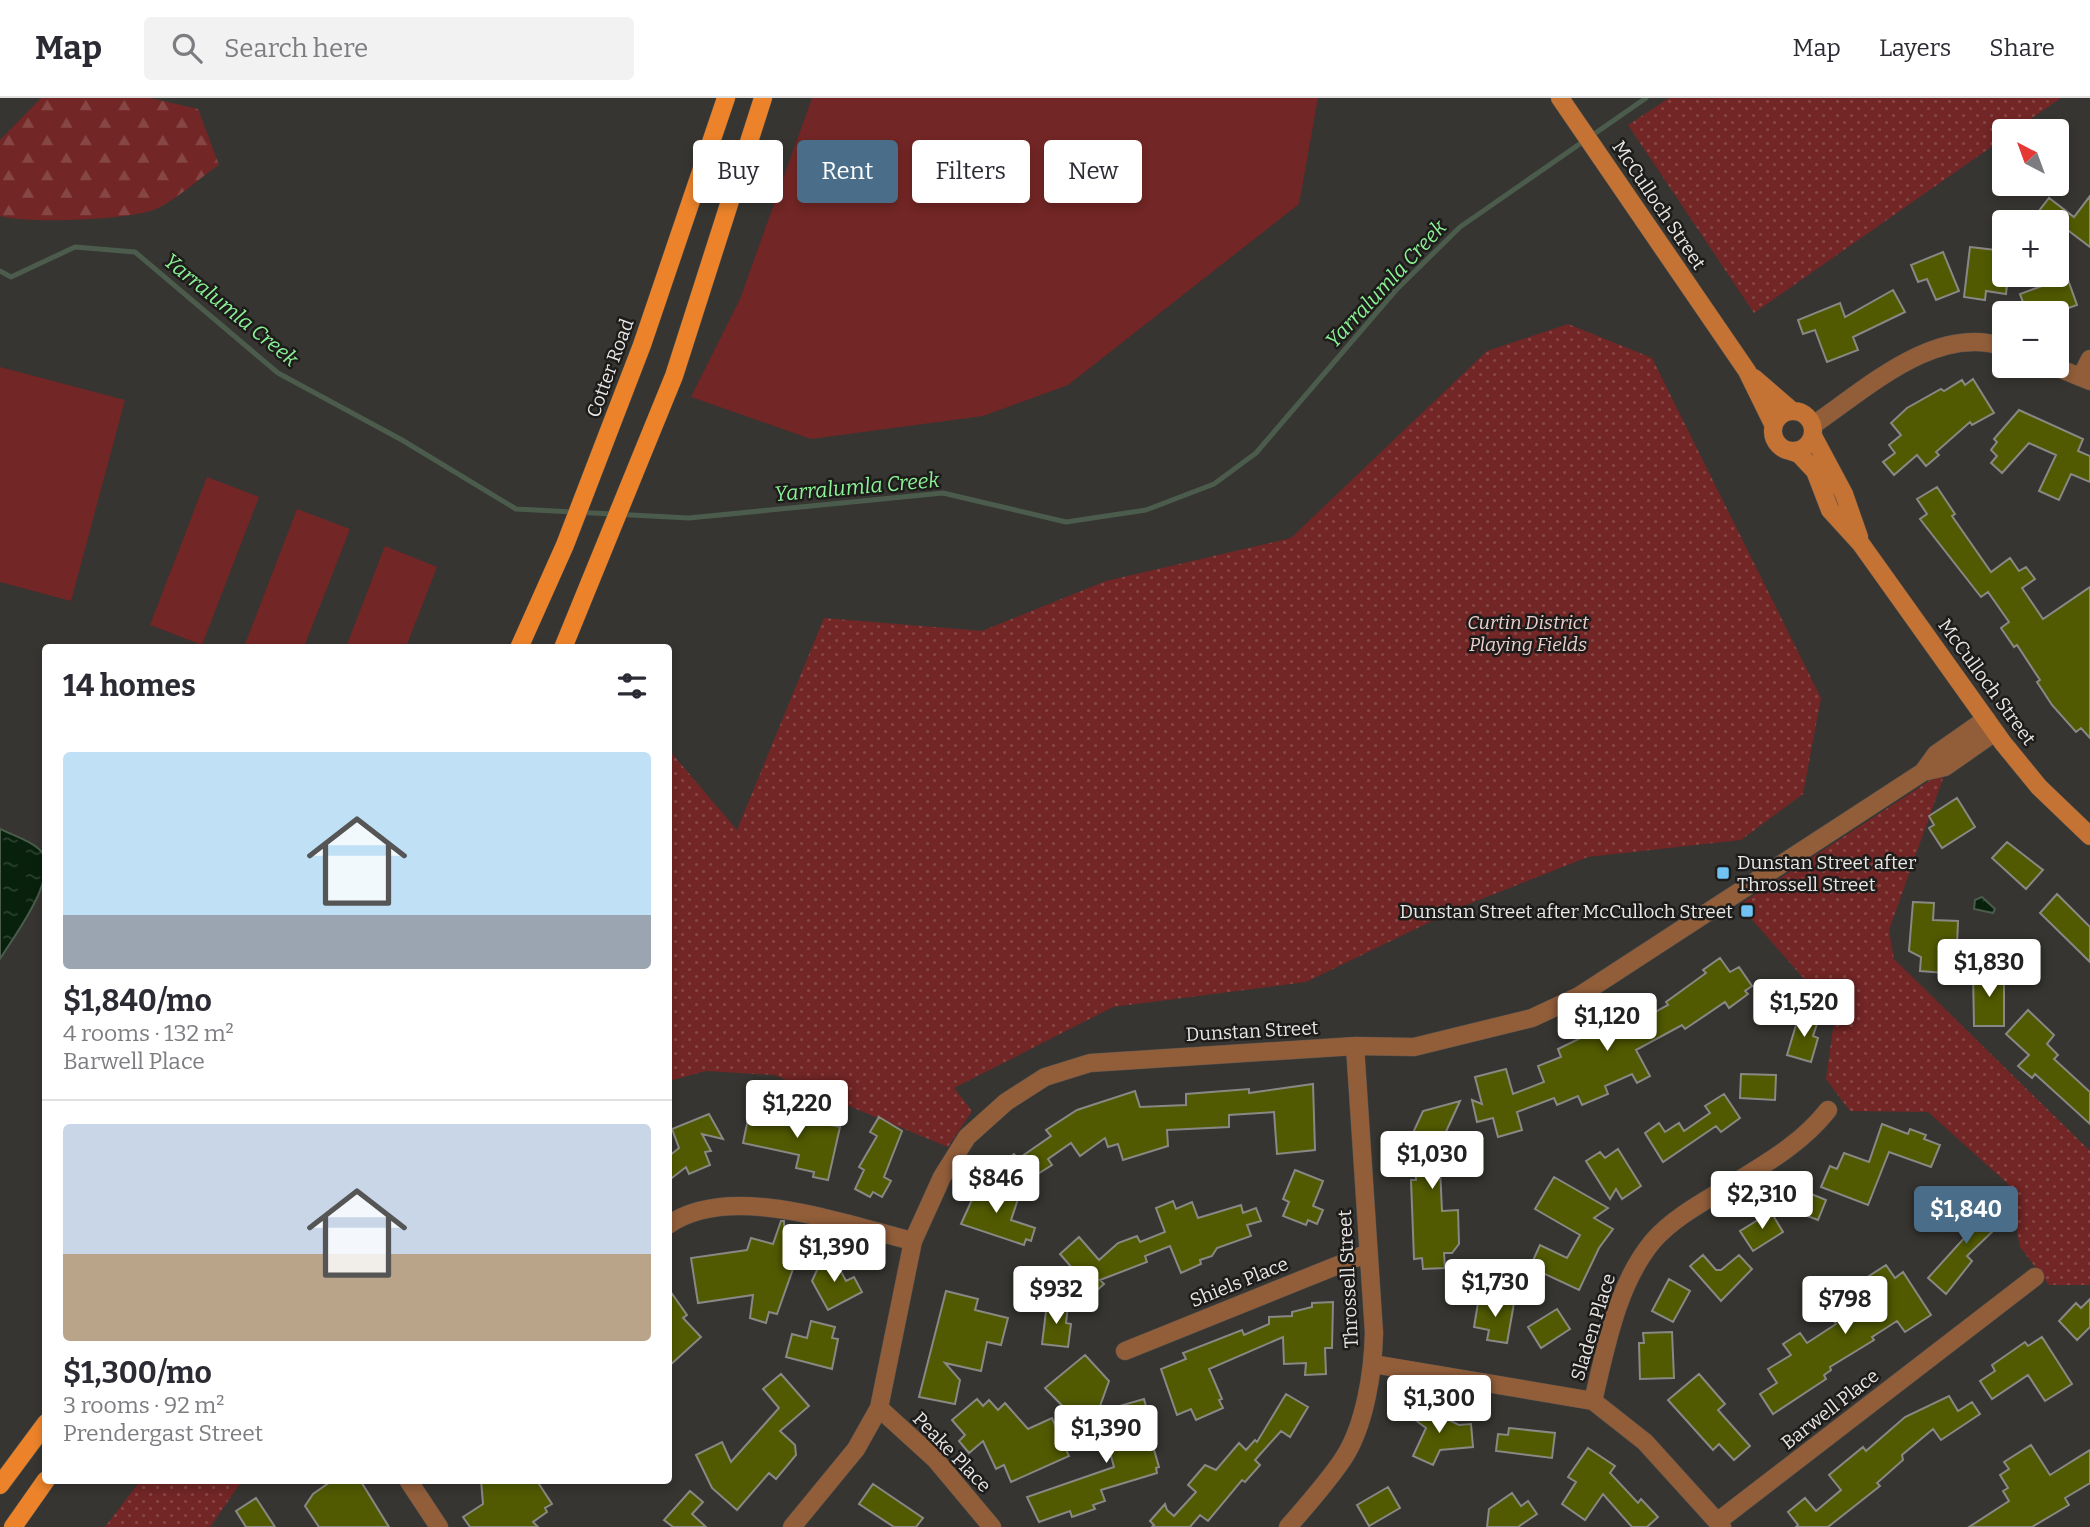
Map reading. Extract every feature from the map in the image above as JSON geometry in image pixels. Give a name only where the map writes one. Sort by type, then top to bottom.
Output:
[{"type":"main road","name":"Cotter Road","points":[[521,644],[565,545],[642,345],[726,98]]},
{"type":"main road","points":[[566,644],[674,376],[763,98]]},
{"type":"main road","name":"McCulloch Street","points":[[1565,105],[1746,371],[1773,425]]},
{"type":"main road","name":"McCulloch Street","points":[[1746,371],[1791,410]]},
{"type":"main road","points":[[1791,410],[1805,414],[1813,430],[1805,447],[1790,451],[1776,442],[1773,425],[1782,413],[1791,410]]},
{"type":"main road","name":"McCulloch Street","points":[[1813,430],[1844,494],[1861,544]]},
{"type":"main road","name":"McCulloch Street","points":[[1790,451],[1799,454],[1815,471],[1830,510],[1861,544],[1991,726],[2039,788],[2090,836]]},
{"type":"main road","points":[[0,1485],[42,1428]]},
{"type":"main road","points":[[13,1527],[43,1484]]},
{"type":"street","points":[[1813,430],[1911,359],[1953,343],[1992,346]]},
{"type":"street","points":[[2085,379],[2090,359]]},
{"type":"street","name":"Dunstan Street","points":[[792,1527],[856,1449],[879,1408],[913,1241],[942,1177],[967,1136],[1006,1102],[1045,1077],[1090,1063],[1355,1045],[1414,1047],[1532,1018],[1579,996],[1923,772],[1936,754],[1991,726]]},
{"type":"street","name":"Throssell Street","points":[[1287,1527],[1345,1457],[1365,1404],[1373,1364],[1355,1045]]},
{"type":"street","name":"Sladen Place","points":[[1593,1401],[1605,1349],[1633,1270],[1654,1240],[1685,1213],[1782,1153],[1812,1131],[1828,1110]]},
{"type":"street","points":[[672,1223],[686,1214],[708,1207],[750,1205],[913,1241]]},
{"type":"street","name":"Shiels Place","points":[[1125,1351],[1368,1253]]},
{"type":"street","name":"Barwell Place","points":[[1719,1525],[2035,1277]]},
{"type":"street","points":[[1373,1364],[1593,1401],[1645,1442],[1719,1525]]},
{"type":"street","name":"Peake Place","points":[[879,1408],[935,1459],[992,1527]]},
{"type":"street","points":[[411,1484],[439,1527]]},
{"type":"green space","points":[[41,98],[150,98],[198,109],[219,165],[172,200],[143,213],[55,220],[0,216],[0,140]]},
{"type":"green space","points":[[812,98],[1318,98],[1299,204],[1068,385],[983,416],[811,439],[691,397],[740,299],[774,203],[783,203],[783,179]]},
{"type":"green space","points":[[1669,98],[2061,98],[2030,119],[1992,119],[1992,146],[1754,313],[1628,125]]},
{"type":"green space","name":"Curtin District Playing Fields","points":[[1568,324],[1652,358],[1821,698],[1803,794],[1741,840],[1588,857],[1461,907],[1306,982],[1113,1007],[954,1088],[972,1111],[948,1147],[774,1075],[706,1071],[672,1080],[672,754],[737,830],[824,618],[982,631],[1106,581],[1291,538],[1487,351]]},
{"type":"green space","points":[[0,367],[125,400],[71,601],[0,582]]},
{"type":"green space","points":[[207,477],[259,497],[202,644],[150,625]]},
{"type":"green space","points":[[297,509],[350,529],[305,644],[245,644]]},
{"type":"green space","points":[[385,546],[437,567],[407,644],[347,644]]},
{"type":"green space","points":[[1946,770],[1889,930],[1894,959],[2090,1151],[2090,1285],[2049,1285],[2020,1247],[2008,1184],[1928,1112],[1850,1111],[1826,1079],[1835,1014],[1739,905]]},
{"type":"green space","points":[[138,1484],[240,1484],[210,1527],[105,1527]]},
{"type":"water","points":[[0,829],[39,849],[42,854],[42,884],[25,921],[0,959]]},
{"type":"water","points":[[1982,897],[1995,909],[1993,913],[1974,909],[1975,900]]},
{"type":"building","points":[[2090,196],[2090,247],[2069,231],[2069,213],[2074,217]]},
{"type":"building","points":[[2049,198],[2065,210],[2040,210]]},
{"type":"building","points":[[1970,247],[1992,250],[1992,287],[2007,287],[2006,294],[1986,291],[1985,300],[1964,297]]},
{"type":"building","points":[[1943,252],[1959,291],[1936,300],[1927,279],[1918,282],[1911,265]]},
{"type":"building","points":[[2069,283],[2077,305],[2069,308],[2069,301],[2023,301],[2020,294],[2039,287],[2069,287]]},
{"type":"building","points":[[1893,290],[1905,312],[1853,337],[1858,350],[1827,362],[1815,330],[1803,334],[1798,320],[1840,303],[1845,317]]},
{"type":"building","points":[[1973,379],[1994,413],[1972,425],[1970,422],[1936,452],[1939,455],[1926,466],[1917,455],[1894,475],[1883,462],[1895,453],[1889,445],[1901,435],[1891,423],[1907,408],[1941,389],[1944,391],[1962,380],[1965,385]]},
{"type":"building","points":[[2019,410],[2083,439],[2078,451],[2090,456],[2090,482],[2071,474],[2059,500],[2039,491],[2056,455],[2029,443],[2002,473],[1991,463],[1997,456],[1991,450],[1997,442],[1994,439]]},
{"type":"building","points":[[1937,487],[1955,514],[1952,516],[1991,572],[2010,558],[2019,571],[2026,567],[2035,579],[2022,588],[2043,619],[2090,587],[2090,738],[2081,728],[2076,732],[2052,705],[2037,682],[2040,680],[2017,645],[2014,647],[2001,628],[2009,622],[1988,592],[1981,597],[1920,519],[1927,514],[1917,499]]},
{"type":"building","points":[[1957,798],[1975,827],[1942,848],[1929,828],[1934,825],[1929,816]]},
{"type":"building","points":[[2007,842],[2043,870],[2026,889],[1992,858]]},
{"type":"building","points":[[2057,894],[2090,927],[2090,962],[2040,913]]},
{"type":"building","points":[[1913,902],[1934,903],[1933,920],[1958,921],[1956,970],[1948,970],[1946,973],[1920,971],[1921,957],[1909,951]]},
{"type":"building","points":[[1720,958],[1730,972],[1739,967],[1752,986],[1745,991],[1748,994],[1729,1008],[1725,1002],[1685,1029],[1682,1025],[1636,1050],[1650,1076],[1637,1083],[1632,1074],[1605,1086],[1608,1094],[1582,1105],[1578,1096],[1557,1105],[1554,1098],[1517,1112],[1522,1130],[1498,1137],[1493,1118],[1477,1122],[1472,1100],[1482,1104],[1475,1077],[1506,1069],[1513,1094],[1544,1082],[1538,1066],[1561,1057],[1558,1049],[1605,1026],[1610,1037],[1668,1005],[1666,1002],[1706,973],[1703,970]]},
{"type":"building","points":[[1973,972],[2004,972],[2004,1026],[1974,1026]]},
{"type":"building","points":[[2028,1010],[2054,1035],[2047,1044],[2058,1055],[2054,1059],[2090,1092],[2090,1124],[2035,1074],[2032,1078],[2018,1066],[2029,1055],[2006,1034]]},
{"type":"building","points":[[1799,1015],[1818,1021],[1813,1036],[1818,1038],[1811,1062],[1787,1055]]},
{"type":"building","points":[[1741,1074],[1776,1075],[1775,1100],[1740,1098]]},
{"type":"building","points":[[1313,1084],[1315,1150],[1277,1154],[1274,1112],[1229,1115],[1229,1127],[1167,1130],[1168,1146],[1123,1160],[1118,1144],[1108,1147],[1105,1138],[1080,1156],[1071,1143],[1048,1159],[1052,1165],[1033,1177],[1037,1182],[1023,1192],[1003,1162],[1014,1154],[1018,1159],[1051,1136],[1046,1130],[1077,1110],[1135,1091],[1140,1107],[1186,1105],[1186,1094],[1249,1089],[1249,1093]]},
{"type":"building","points":[[1724,1094],[1740,1118],[1721,1132],[1716,1126],[1663,1162],[1645,1133],[1659,1123],[1665,1132],[1679,1123],[1684,1131],[1710,1113],[1705,1106]]},
{"type":"building","points":[[1460,1101],[1439,1147],[1442,1211],[1458,1210],[1459,1244],[1452,1253],[1444,1253],[1445,1268],[1423,1269],[1422,1258],[1414,1259],[1411,1180],[1416,1180],[1414,1147],[1407,1146],[1423,1111]]},
{"type":"building","points":[[799,1111],[818,1115],[816,1122],[840,1127],[828,1180],[813,1177],[814,1172],[796,1168],[799,1155],[743,1143],[749,1114],[797,1124]]},
{"type":"building","points":[[709,1114],[723,1139],[702,1134],[711,1151],[705,1152],[710,1165],[689,1174],[686,1167],[672,1178],[672,1154],[679,1148],[672,1129]]},
{"type":"building","points":[[879,1117],[902,1131],[884,1177],[891,1181],[882,1197],[873,1192],[870,1197],[855,1189],[864,1170],[859,1167],[877,1136],[870,1132]]},
{"type":"building","points":[[1882,1124],[1908,1134],[1910,1129],[1926,1135],[1924,1139],[1940,1145],[1931,1167],[1889,1152],[1868,1205],[1821,1187],[1830,1166],[1837,1169],[1844,1153],[1869,1162]]},
{"type":"building","points":[[1618,1149],[1641,1186],[1622,1199],[1616,1189],[1610,1199],[1586,1161],[1600,1152],[1605,1158]]},
{"type":"building","points":[[1295,1170],[1323,1181],[1313,1206],[1323,1210],[1317,1224],[1308,1220],[1306,1225],[1283,1216],[1289,1202],[1283,1199]]},
{"type":"building","points":[[1554,1177],[1608,1208],[1594,1218],[1613,1229],[1599,1248],[1579,1290],[1530,1267],[1540,1245],[1567,1258],[1580,1235],[1535,1209]]},
{"type":"building","points":[[980,1182],[1019,1196],[1011,1220],[1035,1228],[1031,1241],[1026,1239],[1024,1245],[961,1224]]},
{"type":"building","points":[[1792,1186],[1826,1200],[1818,1220],[1783,1207]]},
{"type":"building","points":[[1987,1199],[2002,1215],[1992,1224],[1996,1228],[1967,1256],[1972,1261],[1946,1294],[1928,1278],[1967,1235],[1959,1226]]},
{"type":"building","points":[[1173,1201],[1176,1209],[1192,1202],[1198,1218],[1241,1205],[1243,1213],[1256,1208],[1261,1221],[1247,1225],[1251,1236],[1217,1248],[1212,1256],[1200,1260],[1201,1264],[1181,1273],[1170,1246],[1145,1256],[1147,1262],[1100,1280],[1104,1284],[1094,1293],[1060,1254],[1079,1237],[1099,1260],[1118,1243],[1137,1236],[1140,1242],[1165,1232],[1156,1208]]},
{"type":"building","points":[[1771,1212],[1783,1232],[1753,1251],[1740,1231]]},
{"type":"building","points":[[781,1221],[784,1221],[785,1248],[799,1252],[777,1314],[769,1312],[766,1323],[750,1318],[753,1295],[698,1303],[691,1258],[747,1250],[751,1238],[773,1244]]},
{"type":"building","points":[[831,1253],[846,1281],[854,1277],[862,1292],[828,1310],[812,1281],[823,1257]]},
{"type":"building","points":[[1703,1255],[1716,1270],[1721,1270],[1739,1255],[1752,1269],[1721,1301],[1690,1266]]},
{"type":"building","points":[[1886,1265],[1895,1278],[1903,1272],[1931,1315],[1905,1332],[1897,1321],[1872,1337],[1874,1340],[1830,1367],[1831,1370],[1824,1375],[1826,1379],[1773,1414],[1760,1394],[1777,1383],[1768,1369],[1791,1355],[1783,1344],[1800,1333],[1807,1343],[1836,1324],[1830,1315],[1875,1285],[1869,1276]]},
{"type":"building","points":[[1669,1279],[1690,1291],[1673,1322],[1652,1311]]},
{"type":"building","points":[[946,1291],[978,1299],[975,1310],[1008,1318],[1001,1345],[987,1342],[981,1371],[945,1363],[960,1380],[955,1404],[919,1397]]},
{"type":"building","points":[[672,1294],[687,1315],[683,1318],[701,1337],[672,1363]]},
{"type":"building","points":[[1487,1299],[1514,1303],[1507,1343],[1487,1340],[1489,1330],[1474,1327],[1478,1303],[1486,1304]]},
{"type":"building","points":[[2090,1299],[2090,1327],[2077,1340],[2059,1321],[2076,1303],[2081,1308]]},
{"type":"building","points":[[1333,1302],[1332,1348],[1325,1348],[1326,1374],[1305,1375],[1306,1363],[1284,1364],[1283,1337],[1209,1369],[1223,1408],[1196,1420],[1191,1409],[1177,1415],[1161,1369],[1186,1359],[1183,1353],[1242,1330],[1244,1335],[1269,1324],[1269,1317],[1292,1316],[1292,1312],[1312,1307],[1312,1303]]},
{"type":"building","points":[[1047,1303],[1068,1306],[1066,1323],[1071,1324],[1068,1347],[1042,1344]]},
{"type":"building","points":[[1557,1309],[1570,1329],[1541,1348],[1528,1327]]},
{"type":"building","points":[[811,1321],[835,1327],[832,1338],[838,1339],[832,1369],[786,1357],[792,1334],[807,1338]]},
{"type":"building","points":[[1672,1332],[1674,1378],[1640,1379],[1639,1343],[1644,1343],[1643,1333]]},
{"type":"building","points":[[2042,1337],[2072,1384],[2045,1401],[2028,1375],[1992,1399],[1980,1381],[1995,1371],[1992,1365],[2025,1342],[2028,1346]]},
{"type":"building","points":[[1085,1355],[1109,1381],[1100,1406],[1080,1424],[1045,1388]]},
{"type":"building","points":[[781,1374],[809,1406],[780,1431],[795,1445],[796,1455],[776,1479],[769,1473],[737,1510],[712,1488],[696,1455],[722,1442],[731,1462],[779,1408],[763,1389]]},
{"type":"building","points":[[1699,1374],[1725,1404],[1718,1410],[1750,1446],[1734,1460],[1719,1444],[1713,1450],[1668,1400]]},
{"type":"building","points":[[1286,1394],[1308,1407],[1290,1437],[1281,1431],[1255,1460],[1260,1465],[1245,1482],[1242,1480],[1208,1521],[1200,1515],[1190,1527],[1152,1527],[1154,1525],[1150,1521],[1165,1504],[1174,1516],[1196,1492],[1188,1485],[1205,1465],[1216,1470],[1239,1443],[1246,1450],[1255,1440],[1257,1442]]},
{"type":"building","points":[[1949,1396],[1958,1411],[1972,1402],[1980,1414],[1941,1440],[1933,1429],[1902,1455],[1903,1460],[1877,1483],[1880,1486],[1828,1527],[1796,1527],[1798,1525],[1788,1512],[1805,1498],[1816,1511],[1841,1490],[1829,1475],[1863,1447],[1866,1451],[1905,1417]]},
{"type":"building","points":[[977,1399],[983,1406],[989,1400],[998,1410],[1005,1403],[1028,1429],[1052,1418],[1069,1456],[1011,1482],[1004,1465],[996,1469],[983,1441],[969,1453],[959,1441],[965,1435],[952,1420]]},
{"type":"building","points":[[1144,1399],[1149,1417],[1145,1418],[1159,1467],[1156,1468],[1157,1473],[1101,1490],[1105,1501],[1093,1505],[1095,1509],[1072,1517],[1070,1511],[1039,1522],[1027,1497],[1114,1467],[1099,1412]]},
{"type":"building","points":[[1416,1404],[1459,1425],[1471,1424],[1473,1447],[1440,1450],[1433,1465],[1413,1456],[1426,1428],[1410,1416]]},
{"type":"building","points":[[1509,1428],[1555,1433],[1552,1458],[1496,1451],[1498,1434],[1508,1435]]},
{"type":"building","points":[[2031,1445],[2050,1475],[2090,1450],[2090,1483],[2065,1498],[2069,1505],[2032,1527],[1969,1527],[2009,1501],[2003,1491],[2008,1488],[2000,1475],[2009,1469],[2004,1462]]},
{"type":"building","points":[[1588,1448],[1615,1466],[1610,1473],[1638,1503],[1641,1499],[1658,1517],[1647,1527],[1632,1527],[1603,1494],[1585,1520],[1562,1504],[1576,1482],[1568,1477]]},
{"type":"building","points":[[327,1484],[362,1484],[389,1527],[319,1527],[305,1506],[313,1494]]},
{"type":"building","points":[[481,1484],[539,1484],[552,1504],[545,1508],[547,1512],[533,1522],[538,1527],[470,1527],[463,1517],[483,1504]]},
{"type":"building","points":[[873,1484],[923,1518],[916,1527],[894,1527],[859,1504]]},
{"type":"building","points":[[1388,1487],[1400,1508],[1369,1526],[1357,1505]]},
{"type":"building","points":[[690,1491],[703,1502],[692,1514],[706,1527],[673,1527],[664,1520]]},
{"type":"building","points":[[1512,1493],[1521,1506],[1528,1501],[1537,1514],[1518,1527],[1487,1527],[1489,1509]]},
{"type":"building","points":[[256,1498],[275,1527],[246,1527],[236,1511]]},
{"type":"waterway","name":"Yarralumla Creek","points":[[0,271],[11,277],[75,247],[135,252],[278,373],[402,440],[516,509],[689,518],[943,493],[1066,522],[1146,510],[1214,484],[1256,453],[1396,290],[1460,227],[1646,98]]},
{"type":"place","name":"Dunstan Street after Throssell Street","points":[[1723,873]]},
{"type":"place","name":"Dunstan Street after McCulloch Street","points":[[1747,911]]}]
